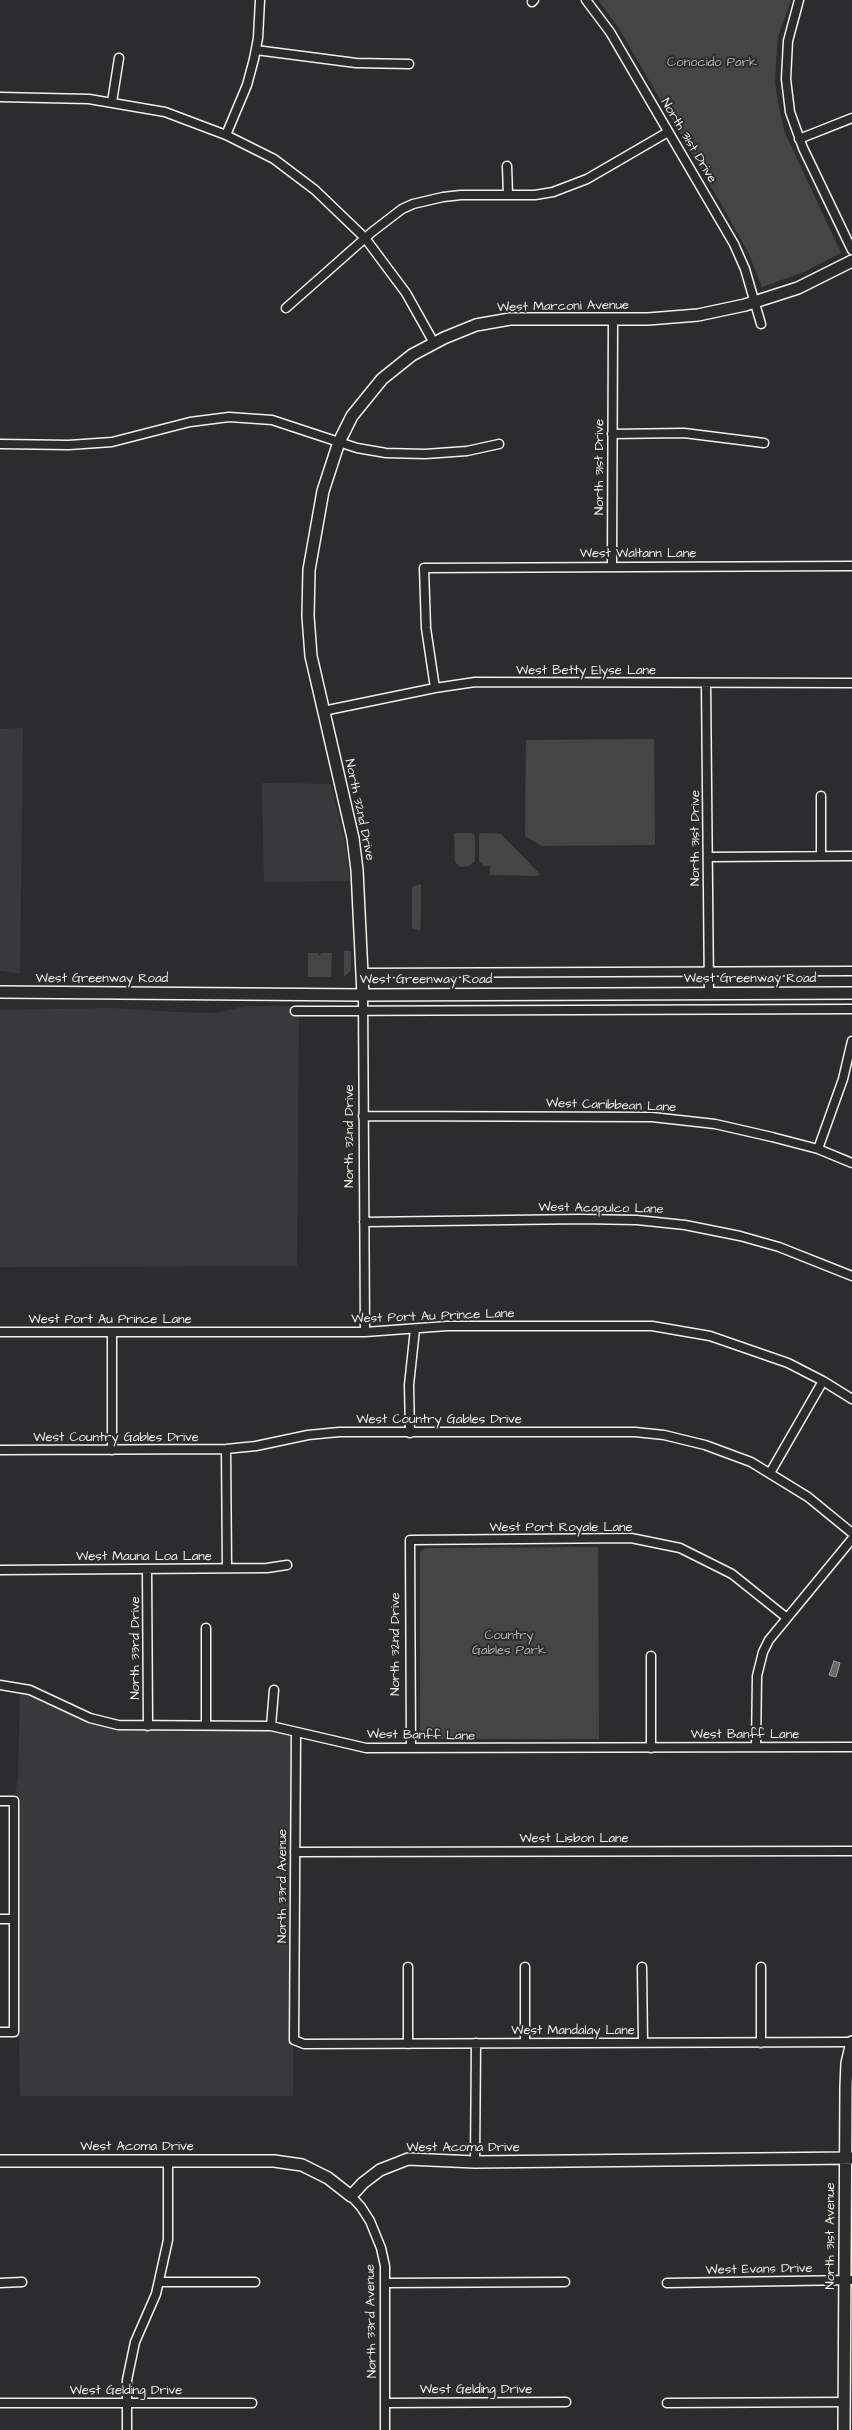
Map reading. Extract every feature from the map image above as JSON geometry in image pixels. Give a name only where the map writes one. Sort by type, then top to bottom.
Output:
[{"type":"street","points":[[226,135],[247,85],[256,50],[260,0]]},
{"type":"street","name":"North 31st Drive","points":[[586,0],[610,32],[734,244],[754,302]]},
{"type":"street","points":[[799,0],[790,26],[786,79],[790,112],[799,139],[852,250]]},
{"type":"street","points":[[256,50],[356,63],[409,64]]},
{"type":"street","points":[[112,102],[119,58]]},
{"type":"street","points":[[0,97],[62,98],[112,102],[165,112],[226,135],[274,159],[315,190],[365,238],[406,293],[434,343]]},
{"type":"street","points":[[799,139],[852,118]]},
{"type":"street","points":[[286,308],[365,238],[402,209],[425,200],[461,195],[535,195],[569,187],[668,132]]},
{"type":"street","points":[[507,166],[508,195]]},
{"type":"street","name":"West Marconi Avenue","points":[[434,343],[476,325],[498,320],[613,319],[691,316],[754,302],[798,288],[852,261]]},
{"type":"street","points":[[754,302],[761,324]]},
{"type":"street","name":"North 31st Drive","points":[[612,566],[613,319]]},
{"type":"street","name":"North 32nd Drive","points":[[365,1332],[363,995],[360,911],[355,852],[311,656],[308,616],[309,570],[323,491],[339,442],[352,416],[382,379],[412,355],[434,343]]},
{"type":"street","points":[[0,444],[69,445],[112,442],[190,422],[229,417],[272,420],[357,448],[386,453],[425,454],[467,451],[499,444]]},
{"type":"street","points":[[612,434],[684,433],[764,443]]},
{"type":"street","name":"West Waltann Lane","points":[[435,688],[426,628],[424,568],[852,566]]},
{"type":"street","name":"West Betty Elyse Lane","points":[[323,712],[435,688],[475,682],[852,683]]},
{"type":"street","name":"North 31st Drive","points":[[706,683],[709,993]]},
{"type":"street","points":[[821,796],[821,856]]},
{"type":"street","points":[[708,857],[852,856]]},
{"type":"street","name":"West Greenway Road","points":[[362,973],[852,971]]},
{"type":"street","name":"West Greenway Road","points":[[0,992],[363,995],[852,993]]},
{"type":"street","points":[[295,1011],[363,1012],[852,1009]]},
{"type":"street","points":[[818,1149],[843,1079],[852,1041]]},
{"type":"street","name":"West Caribbean Lane","points":[[363,1116],[652,1117],[715,1124],[818,1149],[852,1163]]},
{"type":"street","name":"West Acapulco Lane","points":[[364,1222],[581,1219],[637,1220],[685,1225],[740,1236],[779,1247],[852,1276]]},
{"type":"street","name":"West Port Au Prince Lane","points":[[0,1332],[365,1332],[446,1326],[652,1326],[710,1336],[754,1350],[788,1363],[823,1381],[852,1400]]},
{"type":"street","points":[[410,1432],[409,1385],[415,1329]]},
{"type":"street","points":[[112,1332],[112,1450]]},
{"type":"street","points":[[770,1473],[823,1381]]},
{"type":"street","name":"West Country Gables Drive","points":[[0,1450],[226,1450],[256,1446],[316,1434],[339,1432],[628,1432],[664,1435],[705,1445],[737,1456],[770,1473],[808,1497],[852,1533]]},
{"type":"street","points":[[226,1450],[227,1568]]},
{"type":"street","name":"West Port Royale Lane","points":[[410,1540],[631,1538],[680,1548],[732,1574],[787,1618]]},
{"type":"street","points":[[756,1747],[757,1676],[769,1640],[852,1539]]},
{"type":"street","name":"North 32nd Drive","points":[[410,1540],[411,1748]]},
{"type":"street","name":"West Mauna Loa Lane","points":[[0,1570],[267,1568],[287,1565]]},
{"type":"street","name":"North 33rd Drive","points":[[147,1569],[148,1726]]},
{"type":"street","points":[[206,1628],[206,1725]]},
{"type":"street","points":[[651,1656],[651,1748]]},
{"type":"street","name":"West Banff Lane","points":[[0,1685],[30,1690],[103,1722],[148,1726],[271,1726],[366,1748],[852,1747]]},
{"type":"street","points":[[271,1726],[274,1690]]},
{"type":"street","name":"North 33rd Avenue","points":[[294,2040],[296,1732]]},
{"type":"street","points":[[0,1801],[14,1801],[14,2032],[0,2032]]},
{"type":"street","name":"West Lisbon Lane","points":[[295,1852],[852,1851]]},
{"type":"street","points":[[0,1919],[14,1920]]},
{"type":"street","points":[[408,1967],[408,2044]]},
{"type":"street","points":[[525,1967],[525,2043]]},
{"type":"street","points":[[642,1967],[643,2043]]},
{"type":"street","points":[[761,1967],[761,2043]]},
{"type":"street","name":"West Mandalay Lane","points":[[294,2040],[304,2044],[852,2042]]},
{"type":"street","name":"North 31st Avenue","points":[[844,2430],[848,2280],[849,2158],[847,2064],[852,2042]]},
{"type":"street","points":[[475,2162],[476,2044]]},
{"type":"street","name":"West Acoma Drive","points":[[0,2161],[274,2161],[302,2165],[328,2178],[351,2196],[363,2183],[380,2170],[408,2159],[475,2162],[849,2158]]},
{"type":"street","points":[[127,2430],[127,2380],[135,2342],[159,2282],[168,2240],[168,2161]]},
{"type":"street","name":"North 33rd Avenue","points":[[351,2196],[361,2207],[377,2236],[385,2266],[385,2430]]},
{"type":"street","name":"West Evans Drive","points":[[667,2283],[848,2280]]},
{"type":"street","points":[[0,2283],[22,2282]]},
{"type":"street","points":[[159,2282],[255,2282]]},
{"type":"street","points":[[386,2283],[565,2282]]},
{"type":"street","name":"West Gelding Drive","points":[[385,2403],[566,2402]]},
{"type":"street","points":[[667,2403],[844,2402]]},
{"type":"street","name":"West Gelding Drive","points":[[0,2403],[252,2403]]},
{"type":"shaded area","points":[[23,728],[20,973],[16,973],[0,971],[0,729]]},
{"type":"shaded area","points":[[262,783],[331,784],[345,844],[350,881],[264,882]]},
{"type":"shaded area","points":[[245,1006],[299,1006],[297,1266],[0,1267],[0,1010],[112,1008],[217,1013]]},
{"type":"shaded area","points":[[834,1661],[840,1663],[836,1677],[829,1675]]},
{"type":"shaded area","points":[[20,1688],[103,1722],[206,1725],[296,1732],[293,2096],[20,2096],[19,2039],[14,2032],[14,1801],[18,1777]]},
{"type":"green space","name":"Conocido Park","points":[[598,0],[791,0],[778,36],[775,83],[779,108],[785,133],[841,253],[804,272],[762,287],[748,252],[715,193],[618,27]]},
{"type":"green space","points":[[654,739],[655,845],[542,846],[525,836],[526,740]]},
{"type":"green space","points":[[454,833],[472,833],[475,836],[475,861],[469,866],[460,867],[455,862]]},
{"type":"green space","points":[[481,833],[501,834],[540,874],[537,876],[490,875],[490,866],[484,866],[479,861],[479,835]]},
{"type":"green space","points":[[421,884],[420,931],[412,928],[412,887]]},
{"type":"green space","points":[[344,951],[351,951],[351,970],[344,977]]},
{"type":"green space","points":[[308,953],[318,953],[320,956],[321,953],[332,953],[331,977],[308,977]]},
{"type":"green space","name":"Country Gables Park","points":[[598,1547],[599,1739],[427,1739],[420,1735],[420,1552],[425,1548]]}]
